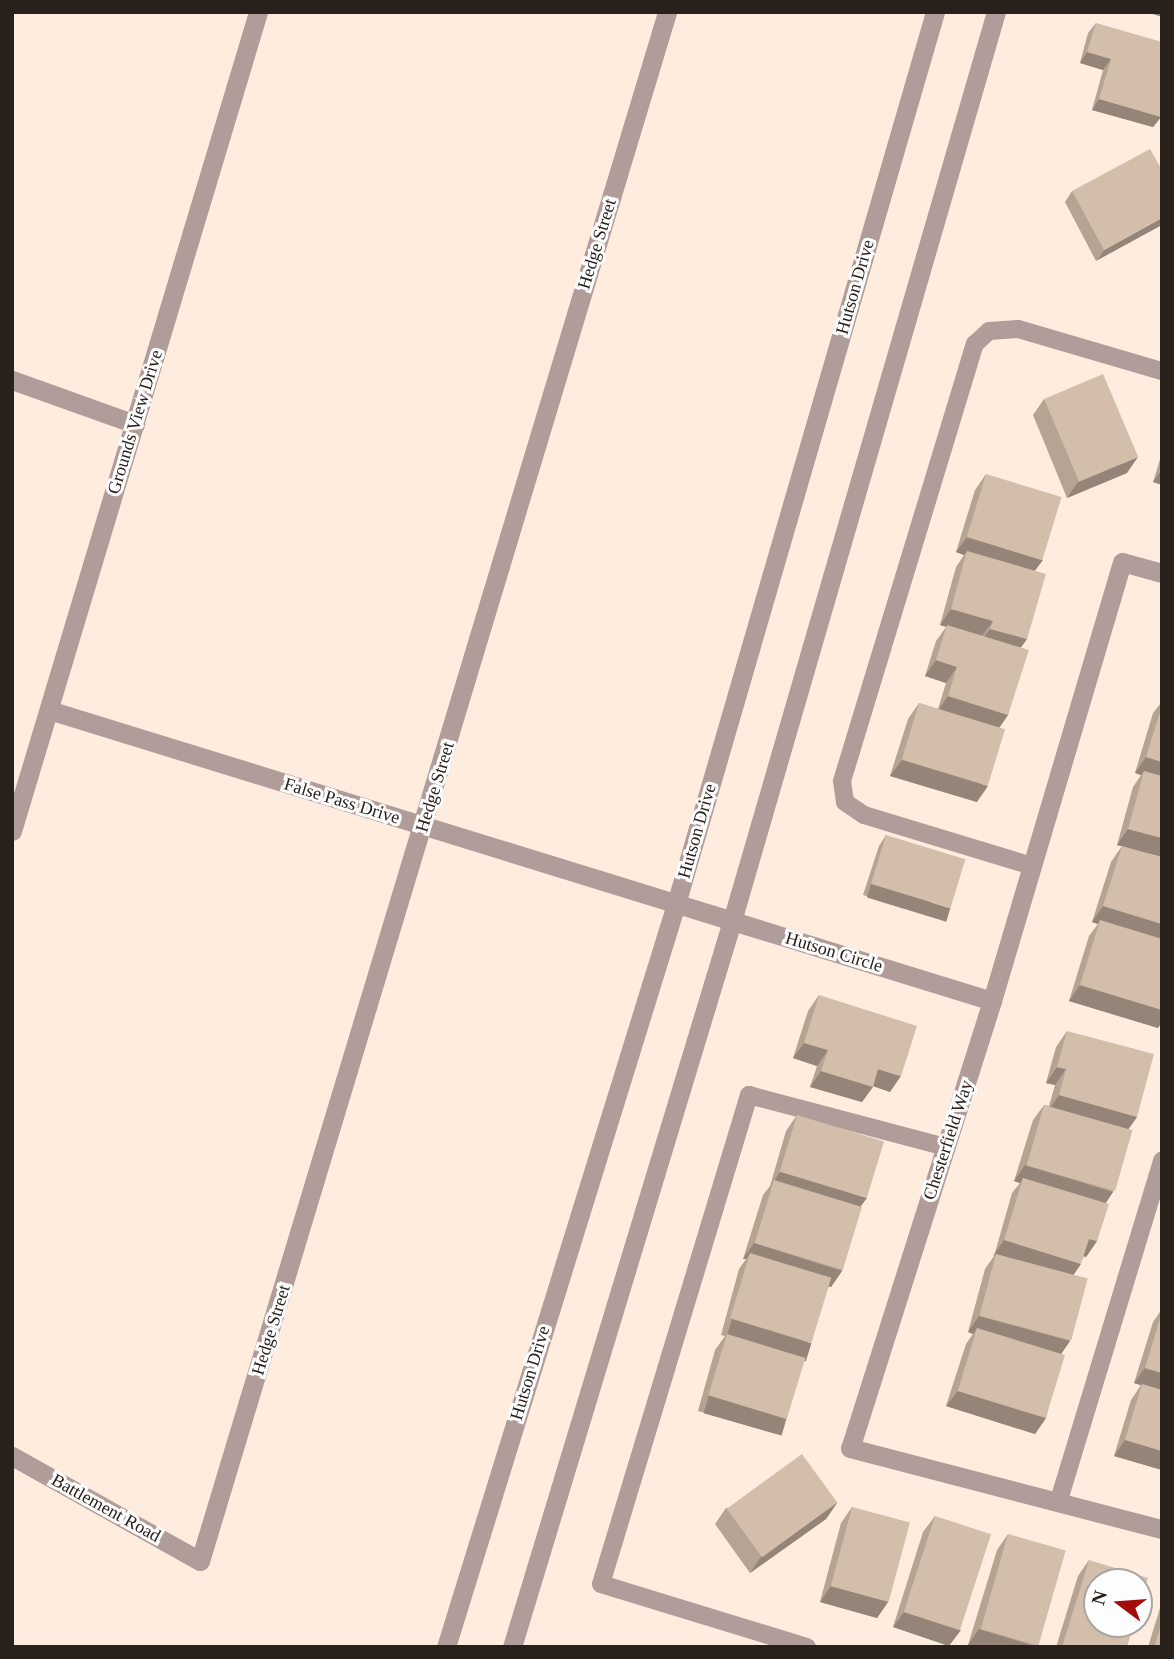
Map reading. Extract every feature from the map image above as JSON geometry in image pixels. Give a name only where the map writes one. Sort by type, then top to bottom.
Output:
[{"type":"street","name":"Hedge Street","points":[[200,1561],[667,12]]},
{"type":"street","name":"Hutson Drive","points":[[446,1647],[676,904],[935,12]]},
{"type":"street","points":[[512,1647],[732,920],[996,12]]},
{"type":"street","name":"Grounds View Drive","points":[[12,831],[135,424],[251,14]]},
{"type":"street","points":[[12,380],[135,424]]},
{"type":"street","name":"Chesterfield Way","points":[[1162,573],[1122,562],[992,1001],[850,1448],[1059,1500],[1162,1529]]},
{"type":"street","name":"False Pass Drive","points":[[49,710],[676,904]]},
{"type":"street","name":"Hutson Circle","points":[[676,904],[992,1001]]},
{"type":"street","name":"Battlement Road","points":[[12,1456],[200,1561]]},
{"type":"lane","points":[[1032,866],[864,814],[845,802],[842,782],[975,344],[989,331],[1018,329],[1162,371]]},
{"type":"lane","points":[[807,1647],[601,1584],[749,1095],[946,1147]]},
{"type":"lane","points":[[1059,1500],[1162,1160]]},
{"type":"building","points":[[1096,23],[1162,42],[1161,117],[1099,99],[1111,59],[1087,52]]},
{"type":"building","points":[[1150,149],[1162,170],[1162,218],[1104,250],[1072,191]]},
{"type":"building","points":[[1103,374],[1138,457],[1079,482],[1044,399]]},
{"type":"building","points":[[986,474],[1062,497],[1042,560],[967,537]]},
{"type":"building","points":[[967,551],[1046,574],[1027,639],[990,629],[993,621],[951,609]]},
{"type":"building","points":[[947,625],[1029,650],[1008,715],[948,696],[957,667],[936,660]]},
{"type":"building","points":[[919,703],[1005,729],[988,786],[902,759]]},
{"type":"building","points":[[1162,706],[1162,762],[1146,757]]},
{"type":"building","points":[[1144,771],[1162,776],[1162,838],[1128,829]]},
{"type":"building","points":[[886,835],[965,859],[950,908],[871,884]]},
{"type":"building","points":[[1122,846],[1162,858],[1162,924],[1103,906]]},
{"type":"building","points":[[1100,920],[1162,939],[1162,1010],[1080,985]]},
{"type":"building","points":[[819,995],[917,1026],[901,1076],[878,1069],[873,1087],[821,1071],[828,1050],[804,1043]]},
{"type":"building","points":[[1067,1031],[1154,1054],[1137,1117],[1059,1095],[1066,1069],[1057,1067]]},
{"type":"building","points":[[1044,1105],[1132,1130],[1115,1191],[1027,1166]]},
{"type":"building","points":[[797,1115],[884,1142],[867,1198],[780,1171]]},
{"type":"building","points":[[1023,1178],[1109,1204],[1097,1241],[1089,1239],[1081,1264],[1004,1240]]},
{"type":"building","points":[[774,1180],[862,1207],[843,1270],[755,1243]]},
{"type":"building","points":[[750,1253],[831,1278],[811,1343],[730,1318]]},
{"type":"building","points":[[996,1254],[1088,1279],[1071,1340],[979,1316]]},
{"type":"building","points":[[1162,1312],[1162,1373],[1145,1368]]},
{"type":"building","points":[[977,1328],[1065,1355],[1046,1418],[958,1391]]},
{"type":"building","points":[[727,1334],[805,1358],[787,1419],[708,1395]]},
{"type":"building","points":[[1142,1384],[1162,1390],[1162,1451],[1125,1440]]},
{"type":"building","points":[[802,1454],[837,1503],[762,1557],[727,1509]]},
{"type":"building","points":[[852,1507],[910,1523],[889,1602],[831,1586]]},
{"type":"building","points":[[935,1516],[991,1534],[960,1630],[904,1612]]},
{"type":"building","points":[[1008,1534],[1066,1551],[1038,1646],[981,1629]]},
{"type":"building","points":[[1089,1560],[1115,1568],[1087,1568]]},
{"type":"building","points":[[1083,1579],[1083,1638],[1130,1638],[1127,1647],[1062,1647]]},
{"type":"building","points":[[1162,1622],[1162,1647],[1154,1647]]}]
